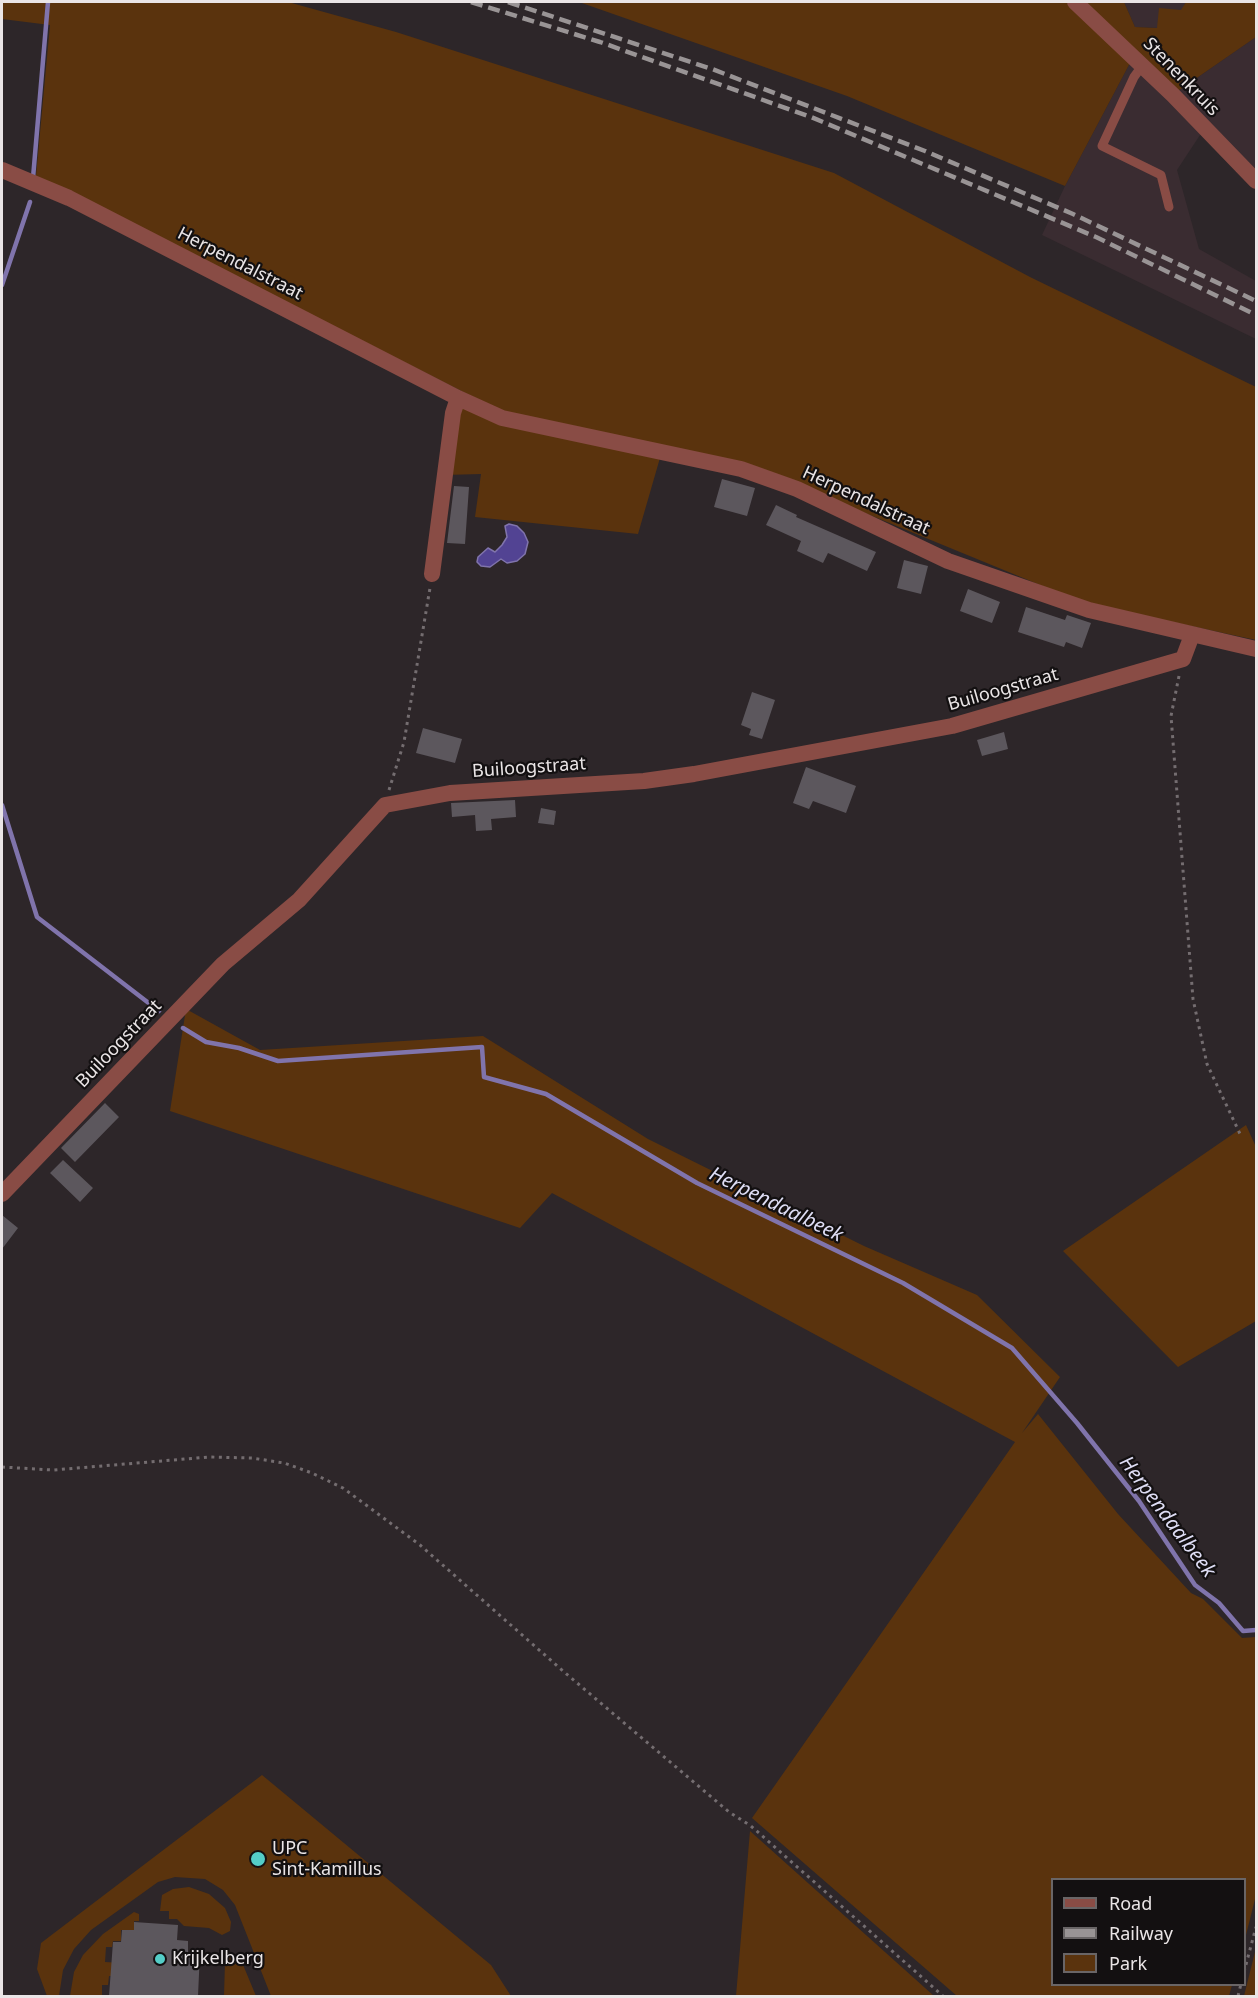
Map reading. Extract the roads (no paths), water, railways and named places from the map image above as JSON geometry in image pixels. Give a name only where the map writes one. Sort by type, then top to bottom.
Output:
[{"type":"street","name":"Stenenkruis","points":[[1075,2],[1257,182]]},
{"type":"street","name":"Herpendalstraat","points":[[2,170],[69,198],[458,398],[502,418],[741,469],[798,489],[948,561],[1089,610],[1257,649]]},
{"type":"street","points":[[432,574],[453,413],[458,398]]},
{"type":"street","name":"Builoogstraat","points":[[2,1194],[223,964],[299,900],[385,805],[450,793],[644,781],[874,742],[952,726],[1183,659],[1192,635]]},
{"type":"lane","points":[[1142,66],[1134,77],[1102,146],[1161,175],[1169,207]]},
{"type":"waterway","name":"Herpendaalbeek","points":[[33,178],[48,2]]},
{"type":"waterway","name":"Herpendaalbeek","points":[[2,285],[30,202]]},
{"type":"waterway","name":"Herpendaalbeek","points":[[2,805],[37,917],[159,1011]]},
{"type":"waterway","name":"Herpendaalbeek","points":[[183,1028],[206,1042],[239,1048],[278,1061],[482,1047],[484,1077],[546,1094],[697,1183],[903,1283],[1012,1348],[1077,1423],[1139,1501],[1195,1585],[1219,1603],[1243,1631],[1256,1630]]},
{"type":"railway","points":[[471,2],[600,42],[811,117],[1096,237],[1256,315]]},
{"type":"railway","points":[[508,2],[712,69],[925,151],[1073,214],[1256,301]]},
{"type":"place","name":"UPC Sint-Kamillus","points":[[258,1859]]},
{"type":"place","name":"Krijkelberg","points":[[160,1959]]}]
